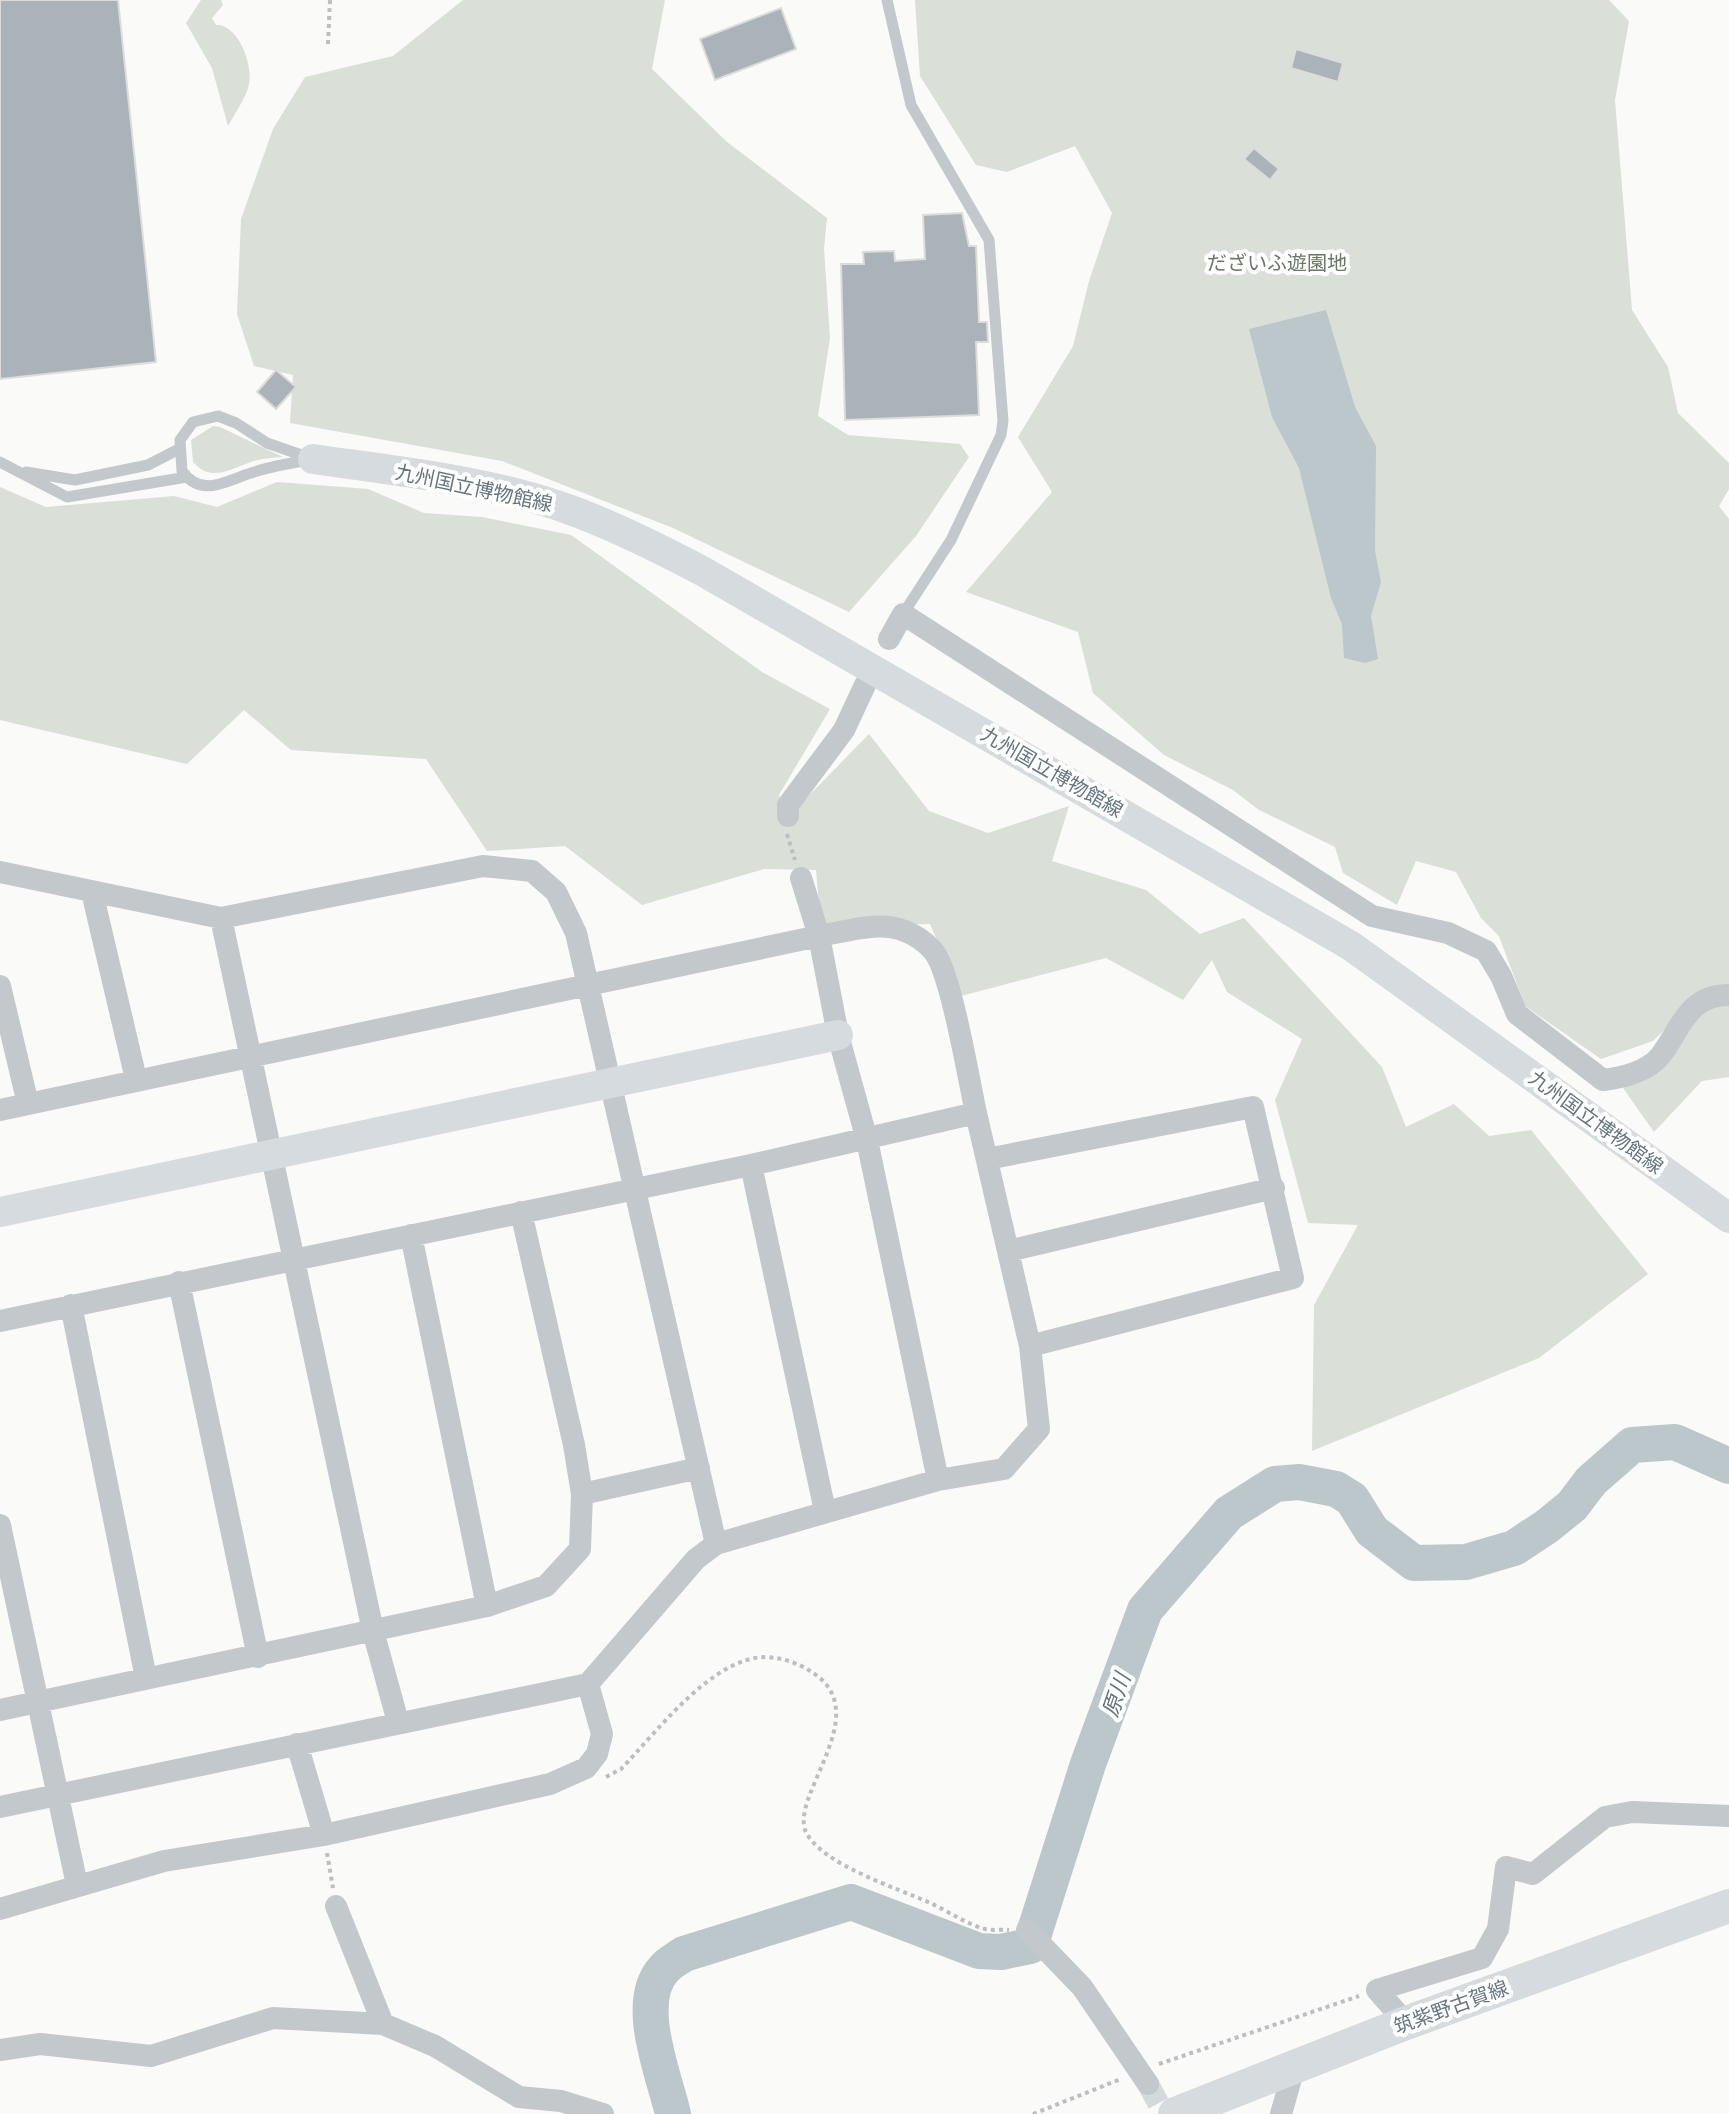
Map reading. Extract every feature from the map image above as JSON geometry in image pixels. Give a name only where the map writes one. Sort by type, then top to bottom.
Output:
[{"type":"main road","name":"九州国立博物館線","points":[[313,459],[485,488],[563,507],[634,536],[704,572],[1351,946],[1729,1218]]},
{"type":"main road","points":[[0,1212],[838,1035]]},
{"type":"main road","name":"筑紫野古賀線","points":[[1175,2114],[1406,2023],[1729,1906]]},
{"type":"street","points":[[889,639],[903,614],[1372,916],[1448,933],[1486,951],[1501,976],[1517,1014],[1603,1080],[1625,1077],[1660,1057],[1681,1018],[1716,995],[1729,995]]},
{"type":"street","points":[[788,816],[788,805],[844,730],[865,685]]},
{"type":"street","points":[[0,872],[221,918],[483,866],[532,871],[556,892],[569,919],[588,987],[716,1544]]},
{"type":"street","points":[[801,878],[819,936],[838,1035],[867,1140],[938,1480]]},
{"type":"street","points":[[92,892],[136,1079]]},
{"type":"street","points":[[221,918],[373,1631],[398,1722]]},
{"type":"street","points":[[0,1110],[819,936],[896,928],[918,937],[936,954],[946,979],[1030,1346],[1039,1429],[1004,1469],[938,1480],[716,1544],[696,1559],[588,1684],[0,1807]]},
{"type":"street","points":[[0,986],[28,1104]]},
{"type":"street","points":[[987,1159],[1253,1107],[1274,1188],[1293,1278],[1030,1346]]},
{"type":"street","points":[[0,1321],[751,1165],[976,1113]]},
{"type":"street","points":[[751,1165],[825,1511]]},
{"type":"street","points":[[1008,1251],[1274,1188]]},
{"type":"street","points":[[0,1710],[487,1606],[546,1586],[580,1549],[582,1494],[521,1212]]},
{"type":"street","points":[[411,1235],[487,1606]]},
{"type":"street","points":[[179,1282],[258,1657]]},
{"type":"street","points":[[71,1305],[146,1678]]},
{"type":"street","points":[[582,1494],[699,1468]]},
{"type":"street","points":[[0,1525],[77,1885]]},
{"type":"street","points":[[0,1909],[164,1861],[324,1835],[511,1794],[586,1768],[597,1754],[602,1734],[588,1684]]},
{"type":"street","points":[[297,1744],[324,1835]]},
{"type":"street","points":[[1406,2023],[1377,1990],[1482,1958],[1498,1929],[1506,1867],[1533,1874],[1605,1817],[1632,1812],[1729,1816]]},
{"type":"street","points":[[336,1906],[383,2024]]},
{"type":"street","points":[[1027,1930],[1082,1987],[1144,2078]]},
{"type":"street","points":[[0,2050],[40,2044],[151,2056],[273,2018],[383,2024],[435,2046],[519,2097],[577,2104],[603,2114]]},
{"type":"street","points":[[1281,2114],[1294,2068]]},
{"type":"lane","points":[[887,0],[911,105],[989,240],[1003,421],[1001,435],[951,540],[903,614]]},
{"type":"lane","points":[[218,416],[272,445],[313,459],[248,473],[219,487],[198,484],[187,477],[179,449],[185,429],[193,422],[218,416]]},
{"type":"lane","points":[[15,470],[75,480],[148,465],[179,449]]},
{"type":"lane","points":[[0,462],[67,497],[187,477]]},
{"type":"path","points":[[328,44],[330,0]]},
{"type":"path","points":[[788,816],[786,830],[801,878]]},
{"type":"path","points":[[602,1779],[621,1769],[708,1681],[736,1663],[755,1657],[779,1658],[803,1666],[827,1682],[835,1699],[834,1724],[827,1757],[804,1816],[805,1831],[820,1848],[869,1878],[986,1929],[1027,1930]]},
{"type":"path","points":[[324,1835],[336,1906]]},
{"type":"path","points":[[1033,2114],[1144,2078],[1377,1990]]},
{"type":"green space","points":[[201,0],[221,0],[223,5],[212,18],[216,25],[232,32],[238,39],[247,59],[248,88],[228,126],[212,68],[186,23]]},
{"type":"green space","points":[[463,0],[665,0],[652,69],[727,142],[827,218],[824,249],[830,338],[818,416],[848,435],[960,444],[969,457],[916,536],[849,612],[673,528],[502,461],[290,423],[293,375],[254,366],[237,314],[241,219],[273,129],[305,77],[393,56]]},
{"type":"green space","name":"だざいふ遊園地","points":[[915,0],[1609,0],[1629,21],[1615,100],[1632,310],[1668,367],[1678,413],[1729,463],[1729,489],[1719,506],[1729,519],[1729,986],[1702,993],[1653,1041],[1601,1059],[1525,1006],[1499,936],[1481,918],[1456,872],[1416,861],[1397,905],[1343,873],[1335,847],[1259,810],[1233,790],[1164,755],[1093,693],[1078,632],[966,592],[1052,492],[1018,437],[1073,346],[1089,281],[1112,213],[1075,146],[1007,172],[976,165],[920,76]]},
{"type":"green space","points":[[213,426],[283,457],[259,460],[221,472],[207,472],[193,462],[191,440]]},
{"type":"green space","points":[[277,482],[368,489],[424,513],[482,517],[571,535],[762,672],[830,709],[779,795],[787,818],[869,734],[929,811],[988,833],[1069,806],[1052,861],[1146,890],[1200,934],[1244,918],[1382,1067],[1406,1127],[1454,1104],[1489,1136],[1531,1130],[1648,1274],[1539,1358],[1312,1451],[1314,1305],[1358,1225],[1308,1223],[1275,1100],[1302,1039],[1227,992],[1212,960],[1183,1000],[1106,958],[961,996],[930,924],[821,926],[816,870],[764,869],[642,905],[565,846],[487,851],[426,759],[291,750],[244,710],[187,764],[0,720],[0,487],[46,507],[174,496],[217,507]]},
{"type":"green space","points":[[1716,1002],[1729,1002],[1729,1077],[1702,1081],[1654,1132],[1623,1088],[1676,1050],[1687,1020]]},
{"type":"shaded area","points":[[1326,310],[1355,407],[1376,446],[1375,551],[1381,582],[1371,616],[1378,659],[1365,663],[1344,658],[1342,624],[1331,598],[1299,468],[1272,417],[1249,329]]},
{"type":"building","points":[[0,0],[118,0],[156,362],[0,379]]},
{"type":"building","points":[[781,8],[796,49],[715,80],[700,39]]},
{"type":"building","points":[[1296,49],[1343,63],[1338,82],[1291,68]]},
{"type":"building","points":[[1254,148],[1279,169],[1270,180],[1244,159]]},
{"type":"building","points":[[962,213],[969,246],[976,246],[979,322],[987,322],[988,342],[976,342],[979,415],[845,420],[841,264],[864,264],[863,252],[894,251],[895,261],[925,259],[923,215]]},
{"type":"building","points":[[276,370],[296,387],[276,409],[257,392]]},
{"type":"waterway","name":"原川","points":[[673,2114],[658,2060],[651,2000],[655,1983],[664,1969],[684,1954],[851,1902],[979,1951],[1001,1952],[1030,1946],[1088,1764],[1145,1610],[1229,1513],[1275,1484],[1299,1482],[1336,1489],[1352,1499],[1372,1531],[1414,1563],[1466,1562],[1514,1548],[1546,1527],[1572,1506],[1591,1481],[1632,1445],[1675,1442],[1729,1466]]},
{"type":"tunnel","points":[[1148,2084],[1164,2114]]}]
